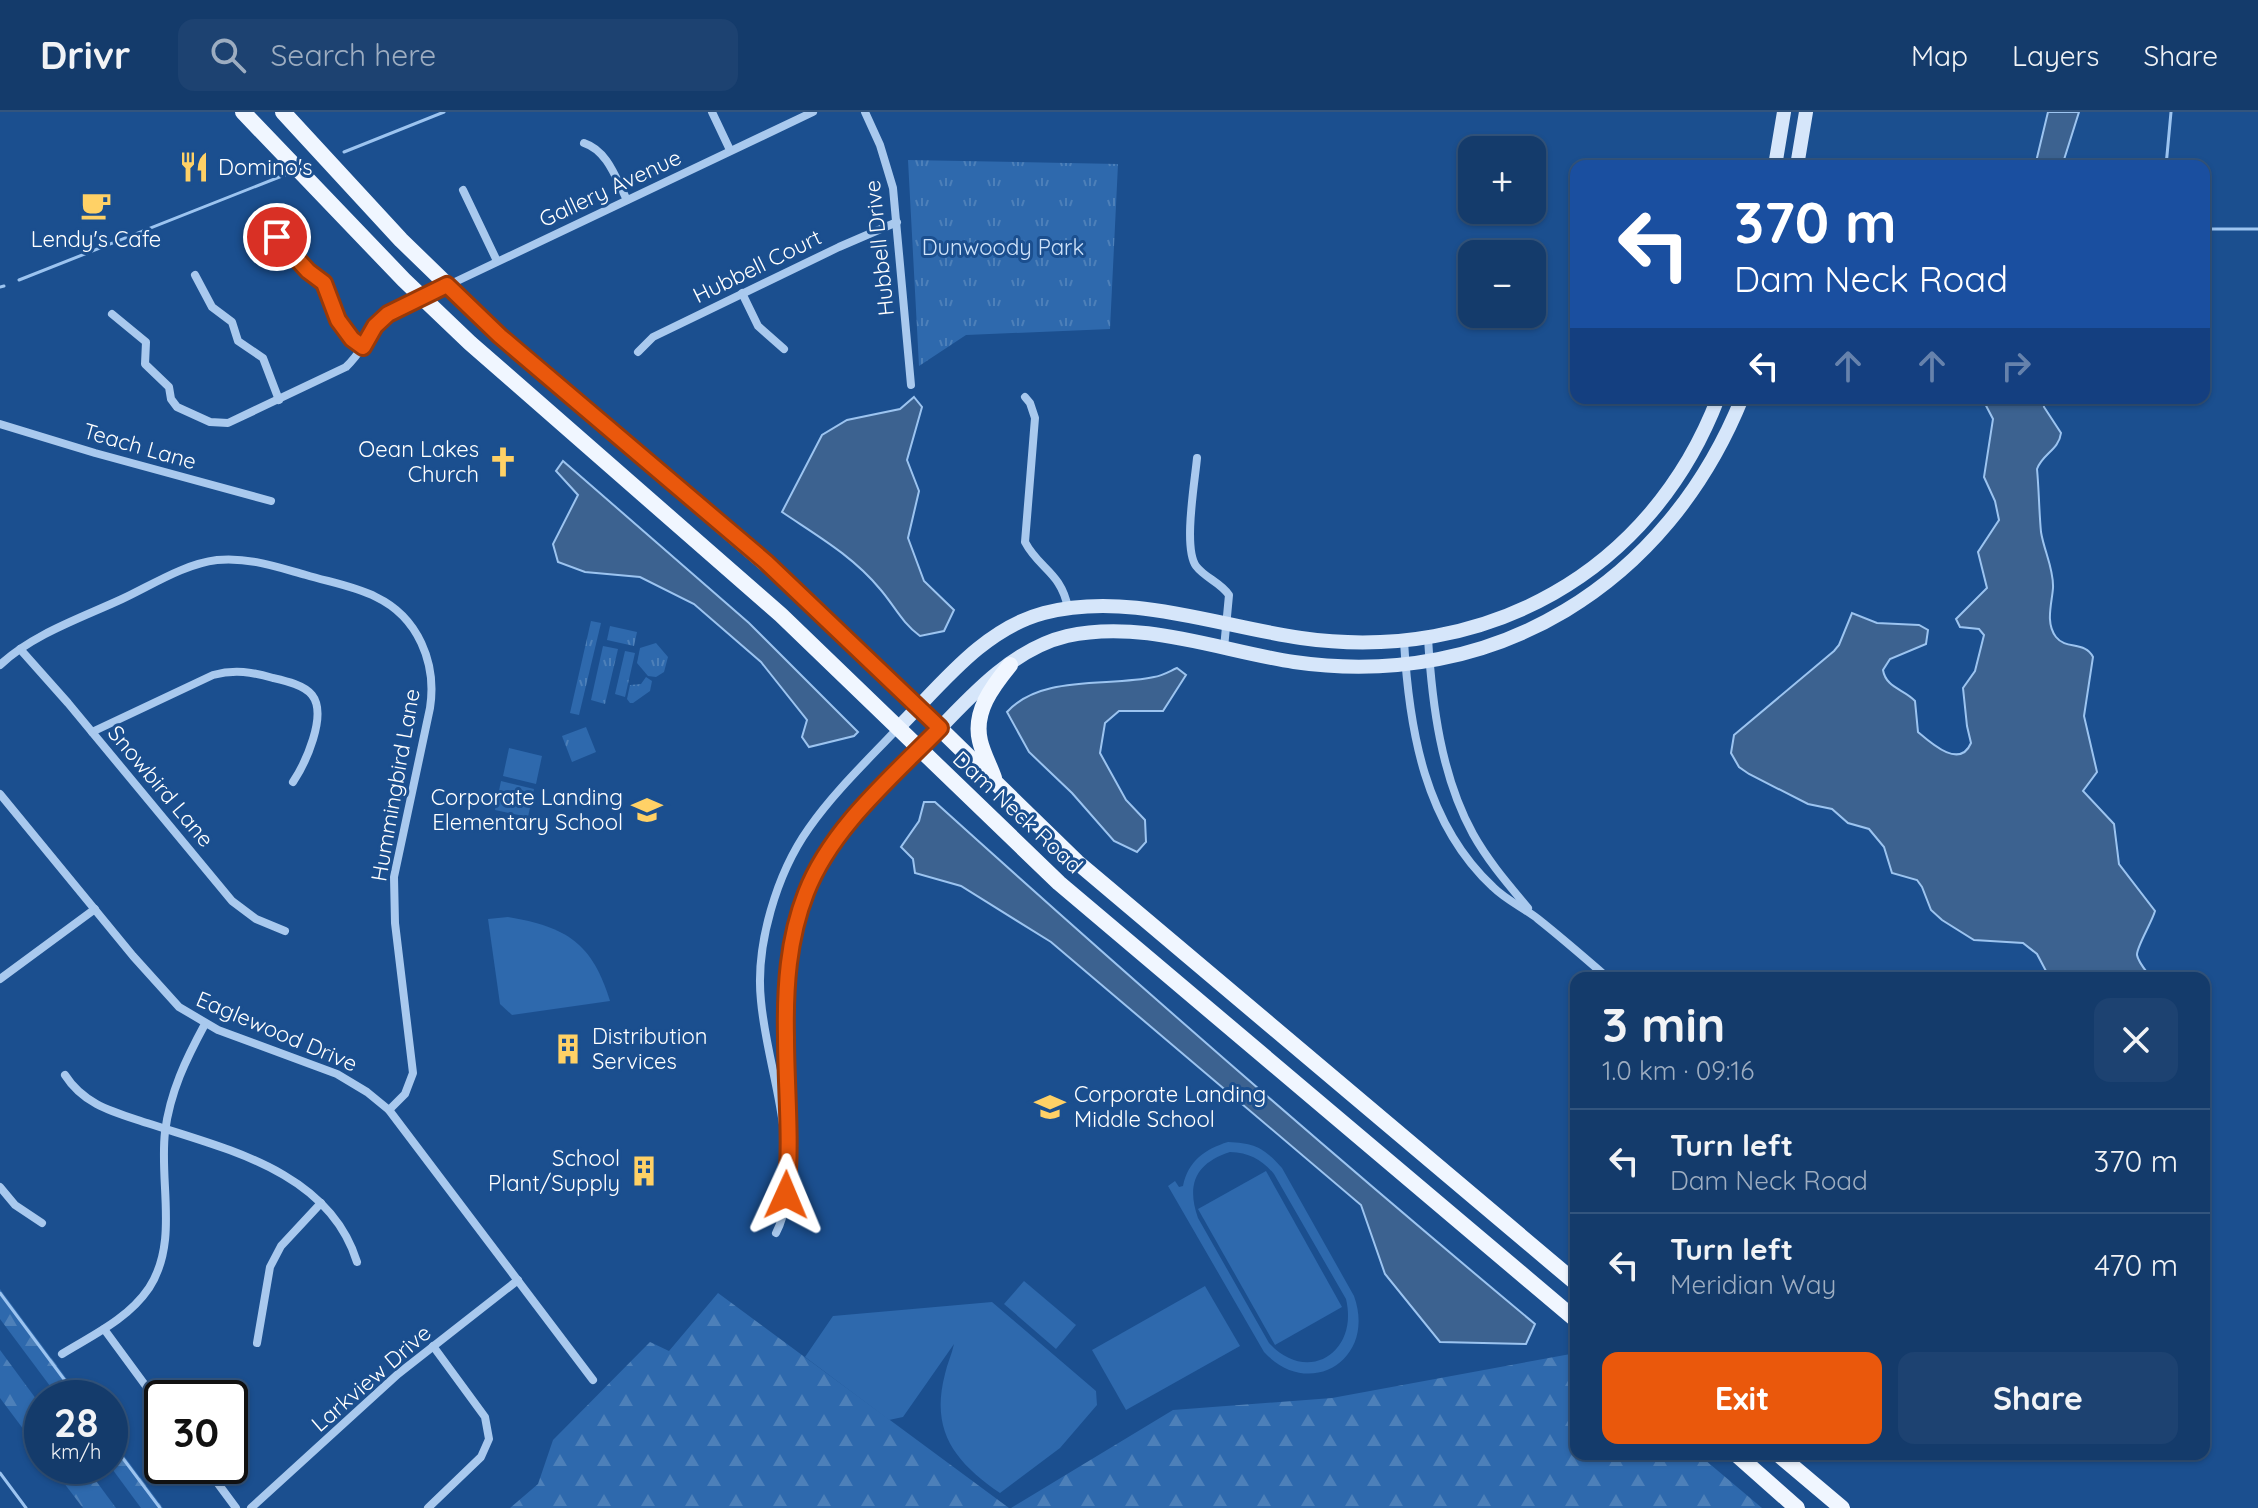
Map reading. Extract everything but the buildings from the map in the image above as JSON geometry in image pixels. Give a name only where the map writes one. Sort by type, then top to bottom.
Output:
[{"type":"main road","name":"Dam Neck Road","points":[[283,112],[401,240],[500,336],[766,562],[1077,862],[1570,1278]]},
{"type":"main road","name":"Dam Neck Road","points":[[246,113],[422,297],[511,380],[754,590],[1059,883],[1570,1315]]},
{"type":"main road","points":[[996,783],[980,740],[980,720],[987,695],[1010,665]]},
{"type":"main road","points":[[1743,1460],[1797,1508]]},
{"type":"main road","points":[[1785,1460],[1842,1508]]},
{"type":"street","points":[[712,112],[730,150]]},
{"type":"street","name":"Gallery Avenue","points":[[112,314],[146,342],[145,364],[169,387],[171,399],[177,407],[210,422],[228,423],[334,375],[357,357],[379,322],[396,310],[813,112]]},
{"type":"street","name":"Hubbell Drive","points":[[865,112],[888,164],[897,222],[911,385]]},
{"type":"street","points":[[1776,160],[1784,112]]},
{"type":"street","points":[[1798,160],[1806,112]]},
{"type":"street","points":[[584,143],[605,157],[627,200]]},
{"type":"street","points":[[463,190],[497,261]]},
{"type":"street","name":"Hubbell Court","points":[[638,352],[653,337],[897,222]]},
{"type":"street","points":[[277,237],[308,271],[324,283],[338,320],[352,339],[363,347]]},
{"type":"street","points":[[195,275],[212,307],[232,322],[238,341],[263,358],[279,400]]},
{"type":"street","points":[[742,293],[758,326],[784,349]]},
{"type":"street","points":[[1025,397],[1035,418],[1025,542],[1056,577],[1068,608]]},
{"type":"street","points":[[787,1153],[761,1001],[760,957],[790,860],[810,826],[898,728],[965,661],[998,633],[1016,622],[1090,605],[1135,607],[1350,643],[1428,638],[1476,627],[1530,606],[1560,589],[1626,539],[1668,490],[1700,440],[1715,404]]},
{"type":"street","points":[[776,1233],[786,1195],[789,1115],[787,976],[799,913],[807,890],[835,842],[854,817],[978,691],[1010,665],[1053,641],[1093,632],[1122,632],[1358,668],[1430,661],[1488,645],[1536,627],[1589,596],[1658,537],[1698,485],[1739,404]]},
{"type":"street","name":"Teach Lane","points":[[0,424],[271,501]]},
{"type":"street","points":[[1197,458],[1191,557],[1200,570],[1228,593],[1224,648]]},
{"type":"street","name":"Hummingbird Lane","points":[[0,665],[20,649],[187,569],[235,559],[258,561],[365,592],[392,606],[413,627],[428,660],[432,687],[430,708],[396,854],[394,877],[395,923],[413,1073],[405,1094],[389,1110]]},
{"type":"street","points":[[1428,638],[1441,746],[1462,813],[1490,862],[1536,917]]},
{"type":"street","points":[[1404,641],[1415,739],[1436,806],[1461,849],[1495,889],[1536,917],[1601,972]]},
{"type":"street","name":"Snowbird Lane","points":[[20,649],[232,901],[256,919],[285,931]]},
{"type":"street","points":[[92,732],[213,675],[249,672],[292,683],[311,693],[315,701],[317,719],[310,748],[293,782]]},
{"type":"street","name":"Eaglewood Drive","points":[[0,794],[167,995],[205,1024],[337,1074],[389,1110],[593,1380]]},
{"type":"street","points":[[0,979],[95,909]]},
{"type":"street","points":[[62,1354],[104,1329],[138,1302],[153,1281],[165,1235],[165,1129],[174,1088],[205,1024]]},
{"type":"street","points":[[65,1075],[90,1102],[279,1171],[321,1203],[345,1234],[357,1262]]},
{"type":"street","points":[[0,1187],[15,1205],[42,1223]]},
{"type":"street","points":[[257,1343],[275,1256],[321,1203]]},
{"type":"street","name":"Larkview Drive","points":[[251,1508],[387,1384],[518,1280]]},
{"type":"street","points":[[104,1329],[144,1383]]},
{"type":"street","points":[[428,1508],[481,1457],[489,1439],[485,1417],[433,1346]]},
{"type":"street","points":[[218,1484],[236,1508]]},
{"type":"green space","name":"Dunwoody Park","points":[[908,160],[1118,164],[1110,329],[966,335],[919,366]]},
{"type":"green space","points":[[591,621],[601,623],[579,715],[570,713]]},
{"type":"green space","points":[[610,626],[637,632],[634,646],[607,640]]},
{"type":"green space","points":[[656,643],[668,657],[664,672],[656,677],[648,676],[637,663],[640,648]]},
{"type":"green space","points":[[603,646],[618,649],[605,704],[591,700]]},
{"type":"green space","points":[[625,651],[635,653],[625,697],[615,694]]},
{"type":"green space","points":[[646,677],[652,681],[650,691],[630,703],[627,699],[630,685],[641,684]]},
{"type":"green space","points":[[586,727],[596,752],[572,762],[562,736]]},
{"type":"green space","points":[[509,748],[542,756],[536,784],[503,776]]},
{"type":"green space","points":[[501,781],[534,789],[528,817],[495,810]]},
{"type":"green space","points":[[508,917],[546,926],[574,941],[595,965],[610,1001],[512,1015],[500,1004],[488,919]]},
{"type":"green space","points":[[1228,1142],[1252,1145],[1264,1151],[1282,1168],[1354,1296],[1359,1319],[1356,1339],[1347,1355],[1334,1366],[1318,1373],[1300,1373],[1282,1366],[1264,1352],[1168,1186],[1175,1181],[1179,1187],[1183,1186],[1193,1163],[1205,1152]],"holes":[[[1230,1152],[1255,1158],[1274,1174],[1346,1299],[1348,1318],[1345,1335],[1327,1357],[1313,1362],[1299,1361],[1284,1355],[1269,1343],[1198,1218],[1193,1195],[1197,1176],[1209,1162]]]},
{"type":"green space","points":[[1266,1171],[1342,1307],[1275,1345],[1198,1209]]},
{"type":"green space","points":[[1024,1281],[1076,1325],[1056,1349],[1004,1304]]},
{"type":"green space","points":[[1205,1286],[1240,1346],[1126,1410],[1092,1350]]},
{"type":"green space","points":[[0,1289],[68,1380],[46,1380],[0,1319]]},
{"type":"green space","points":[[718,1293],[1009,1508],[510,1508],[538,1484],[553,1440],[650,1342],[669,1351]]},
{"type":"green space","points":[[992,1302],[1096,1391],[1097,1405],[1060,1448],[1000,1493],[959,1457],[944,1429],[941,1394],[954,1344],[903,1417],[889,1420],[805,1357],[833,1316]]},
{"type":"green space","points":[[0,1350],[24,1383],[24,1430],[0,1398]]},
{"type":"green space","points":[[1570,1354],[1570,1460],[1705,1460],[1762,1508],[1011,1508],[1173,1410],[1332,1398]]},
{"type":"green space","points":[[128,1461],[163,1508],[141,1508],[123,1484],[128,1484]]},
{"type":"green space","points":[[65,1484],[98,1484],[116,1508],[83,1508]]},
{"type":"shaded area","points":[[2048,112],[2079,112],[2064,160],[2036,160]]},
{"type":"shaded area","points":[[914,397],[922,407],[907,460],[919,491],[908,538],[924,581],[954,610],[944,631],[920,636],[858,566],[782,512],[822,435],[847,420],[900,409]]},
{"type":"shaded area","points":[[1985,404],[2044,404],[2061,433],[2057,444],[2037,469],[2041,532],[2053,581],[2051,626],[2060,641],[2085,649],[2093,657],[2084,716],[2097,772],[2083,791],[2114,824],[2119,864],[2155,911],[2137,955],[2147,972],[2046,972],[2037,954],[2023,943],[1974,940],[1931,910],[1917,880],[1892,873],[1884,847],[1869,829],[1848,823],[1832,809],[1808,804],[1749,774],[1739,767],[1731,753],[1734,735],[1834,651],[1852,613],[1877,623],[1919,625],[1928,630],[1926,644],[1890,659],[1883,670],[1892,685],[1915,701],[1918,732],[1946,752],[1960,754],[1966,750],[1971,743],[1963,688],[1975,671],[1984,635],[1979,629],[1960,627],[1956,619],[1987,588],[1978,552],[1999,520],[1995,501],[1984,477],[1993,419]]},
{"type":"shaded area","points":[[563,461],[749,623],[858,732],[854,736],[809,747],[802,737],[807,720],[761,662],[694,604],[640,577],[585,572],[558,562],[553,544],[578,495],[556,471]]},
{"type":"shaded area","points":[[1177,668],[1186,675],[1163,711],[1119,711],[1105,723],[1100,753],[1126,800],[1145,820],[1146,842],[1137,852],[1114,841],[1072,793],[1029,752],[1007,712],[1021,700],[1057,687],[1136,680],[1160,676]]},
{"type":"shaded area","points":[[924,802],[935,802],[1232,1066],[1535,1324],[1526,1344],[1440,1342],[1385,1274],[1361,1205],[1051,942],[961,886],[915,873],[913,859],[901,847],[919,821]]},
{"type":"waterway","points":[[344,152],[444,112]]},
{"type":"waterway","points":[[2167,160],[2171,112]]},
{"type":"waterway","points":[[19,280],[287,174]]},
{"type":"waterway","points":[[2210,229],[2258,229]]},
{"type":"waterway","points":[[0,287],[4,286]]},
{"type":"waterway","points":[[0,1293],[65,1380]]},
{"type":"waterway","points":[[128,1465],[160,1508]]},
{"type":"waterway","points":[[0,1473],[26,1508]]},
{"type":"place","name":"Domino's","points":[[194,167]]},
{"type":"place","name":"Lendy's Cafe","points":[[96,205]]},
{"type":"place","name":"Oean Lakes Church","points":[[503,462]]},
{"type":"place","name":"Corporate Landing Elementary School","points":[[647,810]]},
{"type":"place","name":"Distribution Services","points":[[568,1049]]},
{"type":"place","name":"Corporate Landing Middle School","points":[[1050,1107]]},
{"type":"place","name":"School Plant/Supply","points":[[644,1171]]},
{"type":"route","points":[[277,237],[308,271],[324,283],[344,330],[363,347],[375,326],[388,314],[447,285],[500,336],[766,562],[940,728],[854,817],[819,868],[799,913],[787,976],[789,1115],[786,1195]]}]
